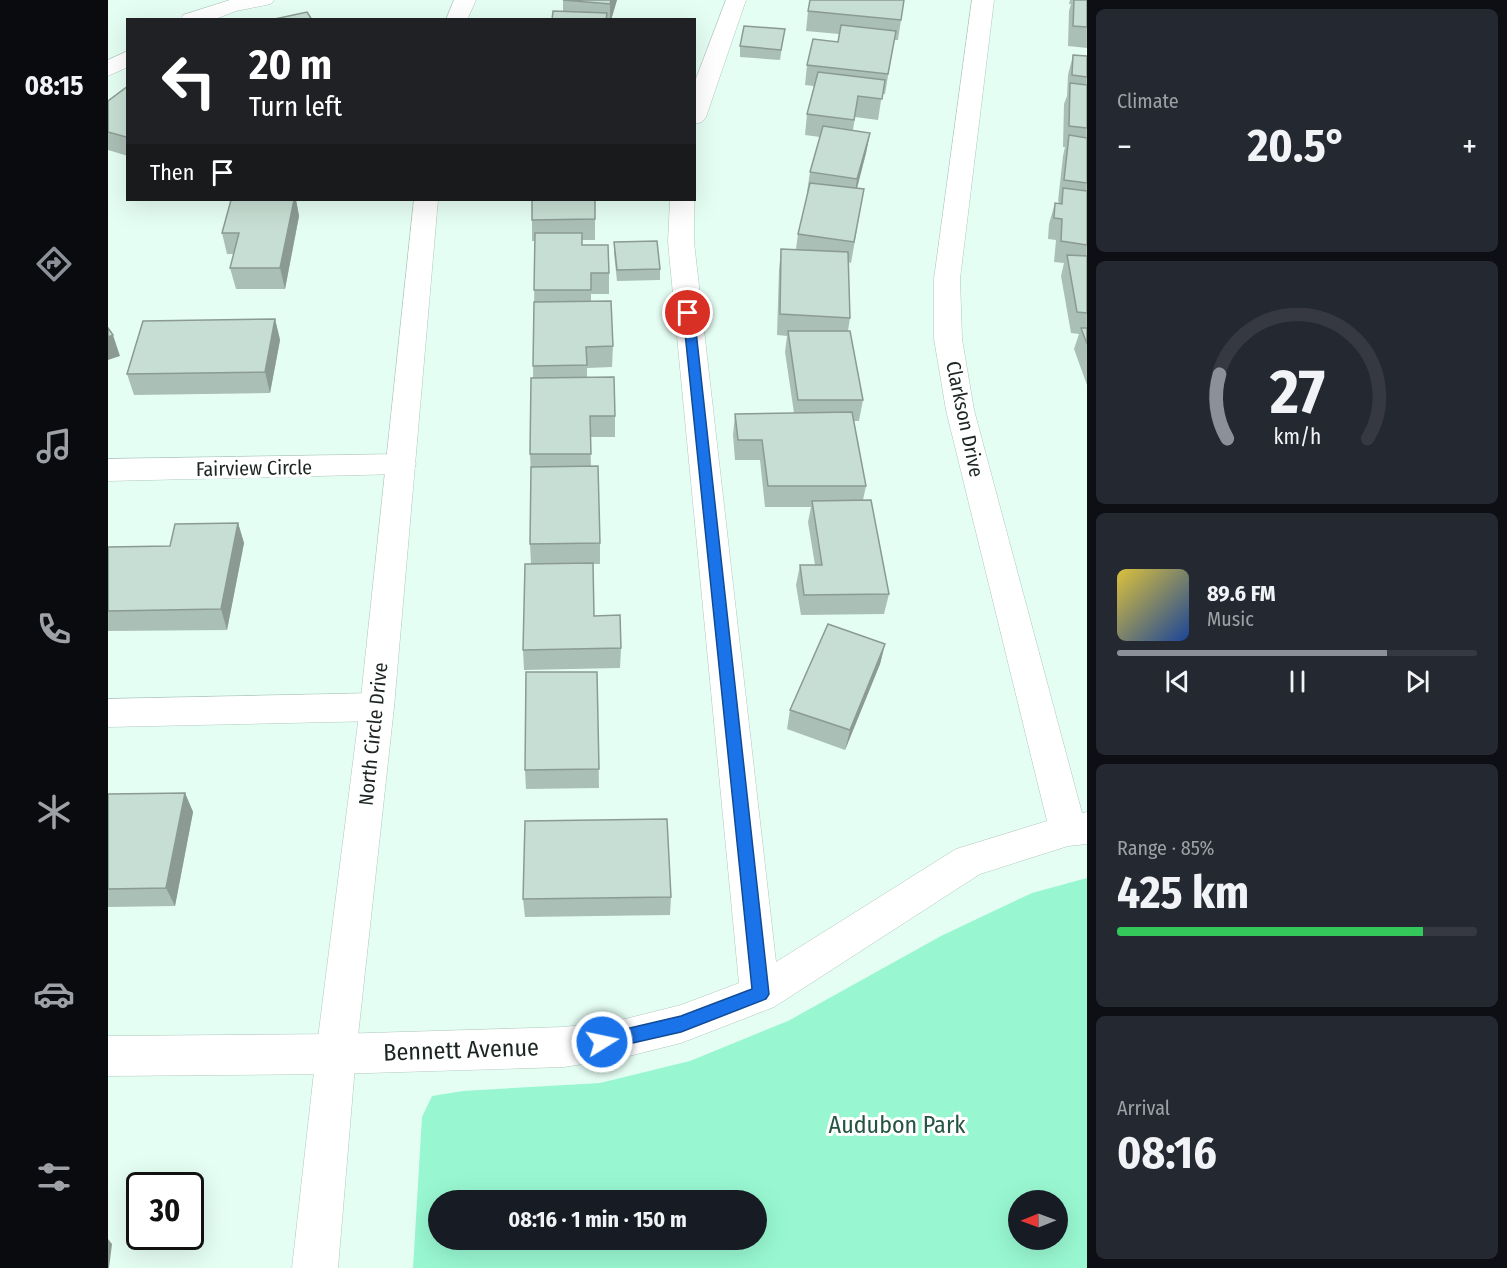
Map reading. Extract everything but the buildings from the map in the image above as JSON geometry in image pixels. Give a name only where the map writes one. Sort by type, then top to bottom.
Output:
[{"type":"street","points":[[196,18],[223,8],[264,0]]},
{"type":"street","points":[[457,18],[465,0]]},
{"type":"street","points":[[696,111],[736,0]]},
{"type":"street","name":"Clarkson Drive","points":[[983,0],[947,279],[948,339],[960,410],[1077,829]]},
{"type":"street","points":[[108,69],[126,58]]},
{"type":"street","name":"North Circle Drive","points":[[315,1268],[336,1054],[377,707],[426,201]]},
{"type":"street","points":[[682,201],[681,242],[760,994]]},
{"type":"street","name":"Fairview Circle","points":[[108,470],[401,465]]},
{"type":"street","points":[[108,713],[377,707]]},
{"type":"street","name":"Bennett Avenue","points":[[108,1056],[336,1054],[576,1045],[621,1039],[681,1024],[760,994],[969,861],[1077,829]]},
{"type":"green space","name":"Audubon Park","points":[[1087,878],[1087,1268],[413,1268],[422,1117],[432,1096],[463,1091],[600,1083],[690,1061],[788,1021],[941,936],[1032,893]]},
{"type":"route","points":[[602,1042],[681,1024],[760,994],[688,313]]}]
